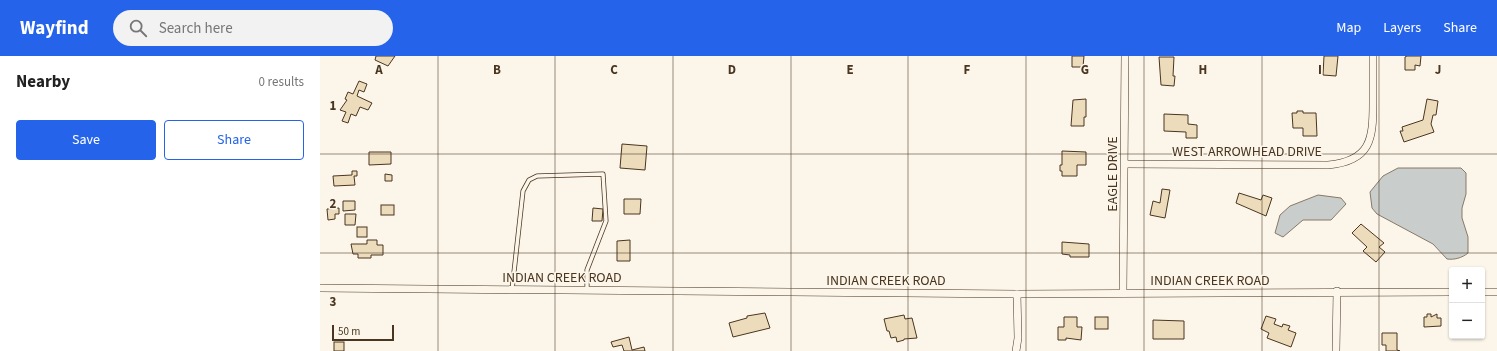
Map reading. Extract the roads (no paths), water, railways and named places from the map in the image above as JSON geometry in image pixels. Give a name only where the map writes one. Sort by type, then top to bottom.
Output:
[{"type":"street","name":"EAGLE DRIVE","points":[[1124,293],[1125,56]]},
{"type":"street","name":"WEST ARROWHEAD DRIVE","points":[[1125,164],[1328,165],[1347,162],[1357,156],[1363,149],[1373,131],[1373,56]]},
{"type":"street","name":"INDIAN CREEK ROAD","points":[[320,288],[1017,294],[1337,291],[1449,292]]},
{"type":"street","points":[[1336,351],[1337,291]]},
{"type":"street","points":[[1485,292],[1497,292]]},
{"type":"street","points":[[1016,351],[1018,338],[1017,294]]},
{"type":"lane","points":[[512,290],[523,191],[529,180],[543,175],[603,174],[606,221],[587,270],[587,290]]}]
